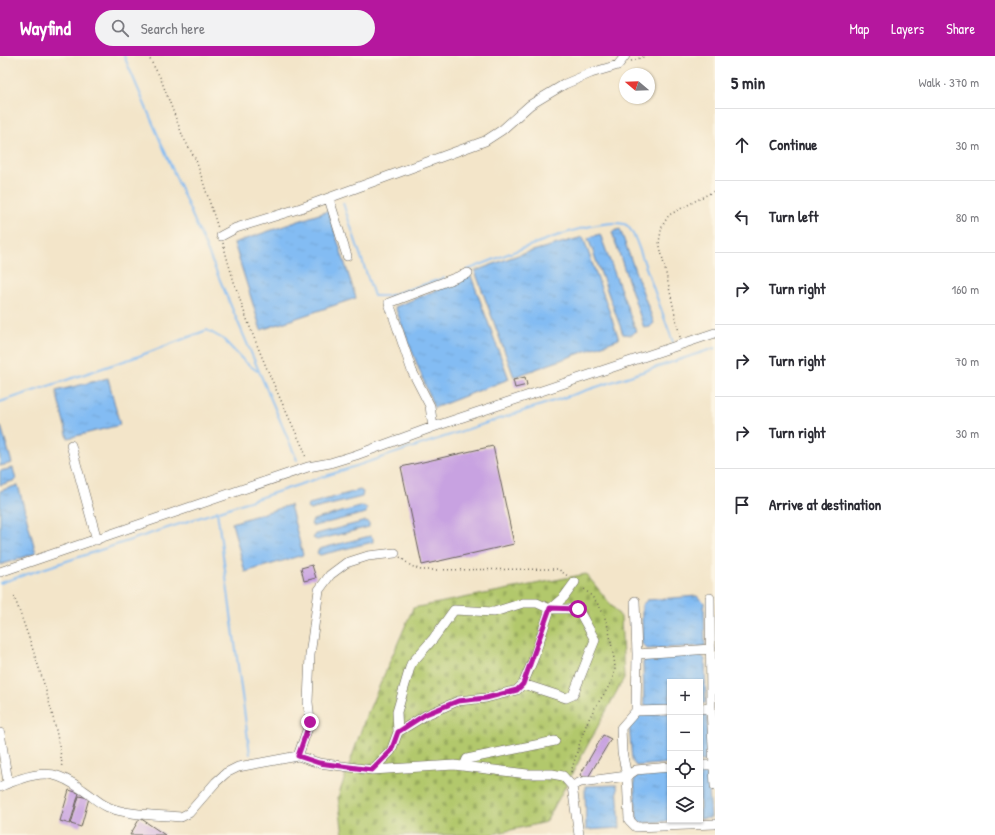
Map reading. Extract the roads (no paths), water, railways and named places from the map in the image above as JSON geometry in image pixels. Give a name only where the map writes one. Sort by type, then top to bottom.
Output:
[{"type":"street","points":[[221,236],[236,228],[328,199],[485,141],[502,130],[530,105],[565,84],[592,73],[618,66],[625,56]]},
{"type":"street","points":[[328,199],[347,256]]},
{"type":"street","points":[[433,427],[430,406],[412,371],[389,303],[468,273]]},
{"type":"street","points":[[0,572],[97,540],[308,466],[330,463],[356,455],[433,427],[715,333]]},
{"type":"street","points":[[71,446],[97,540]]},
{"type":"street","points":[[298,756],[310,722],[308,702],[310,655],[319,590],[330,575],[346,563],[368,556],[395,552]]},
{"type":"street","points":[[398,732],[426,714],[458,701],[486,698],[517,690],[523,684],[550,608],[564,597],[575,582]]},
{"type":"street","points":[[710,598],[711,708],[715,786]]},
{"type":"street","points":[[635,601],[637,654],[636,711],[621,728],[622,752],[627,776],[629,820],[636,827],[656,830],[715,824]]},
{"type":"street","points":[[372,770],[391,751],[398,732],[397,712],[411,664],[433,639],[454,610],[494,612],[523,603],[537,603],[550,608],[578,609],[596,640],[573,695],[566,698],[523,684]]},
{"type":"street","points":[[637,654],[711,649]]},
{"type":"street","points":[[703,708],[711,708]]},
{"type":"street","points":[[636,711],[667,710]]},
{"type":"street","points":[[0,733],[4,785],[33,775],[47,773],[59,776],[82,789],[106,807],[118,811],[180,817],[189,814],[216,782],[226,773],[238,767],[298,756],[319,763],[372,770],[454,765],[527,774],[552,774],[563,776],[572,786],[579,835]]},
{"type":"street","points":[[464,766],[467,759],[556,741]]},
{"type":"street","points":[[703,765],[714,764]]},
{"type":"street","points":[[572,786],[581,782],[627,776],[636,770],[667,767]]},
{"type":"water","points":[[328,211],[356,298],[261,330],[234,243]]},
{"type":"water","points":[[620,229],[654,323],[650,327],[644,328],[612,232]]},
{"type":"water","points":[[600,234],[636,331],[632,335],[623,334],[588,238]]},
{"type":"water","points":[[583,237],[619,339],[514,377],[475,271],[518,255]]},
{"type":"water","points":[[471,276],[509,379],[434,408],[395,307]]},
{"type":"water","points":[[108,378],[120,425],[68,438],[56,391]]},
{"type":"water","points":[[1,426],[12,463],[0,466],[0,427]]},
{"type":"water","points":[[13,468],[16,480],[0,485],[0,471]]},
{"type":"water","points":[[18,485],[36,553],[0,565],[0,491]]},
{"type":"water","points":[[360,490],[363,492],[362,497],[310,510],[307,508],[309,504]]},
{"type":"water","points":[[290,505],[303,555],[245,572],[232,523]]},
{"type":"water","points":[[363,506],[367,508],[366,513],[314,526],[311,524],[313,520]]},
{"type":"water","points":[[366,521],[369,523],[369,527],[317,540],[313,538],[316,534]]},
{"type":"water","points":[[370,536],[373,538],[373,542],[320,555],[317,553],[319,549]]},
{"type":"water","points":[[697,596],[704,602],[705,646],[647,649],[642,644],[642,605],[647,600]]},
{"type":"water","points":[[699,653],[705,659],[706,703],[703,704],[703,679],[667,679],[667,706],[650,707],[644,705],[643,662],[649,657]]},
{"type":"water","points":[[703,712],[707,715],[708,761],[703,761]]},
{"type":"water","points":[[667,713],[667,763],[636,766],[632,761],[629,723],[635,715]]},
{"type":"water","points":[[703,768],[708,771],[711,818],[703,819]]},
{"type":"water","points":[[667,770],[667,821],[641,823],[637,820],[634,780],[639,773]]},
{"type":"water","points":[[617,785],[620,828],[586,830],[585,786]]},
{"type":"waterway","points":[[124,56],[297,460]]},
{"type":"waterway","points":[[343,203],[374,296],[388,296],[444,278]]},
{"type":"waterway","points":[[467,270],[569,232],[610,223],[624,224],[630,228],[636,240],[673,342]]},
{"type":"waterway","points":[[0,402],[139,356],[207,330],[223,339],[245,362],[257,371]]},
{"type":"waterway","points":[[0,583],[715,348]]},
{"type":"waterway","points":[[217,511],[250,754]]}]
